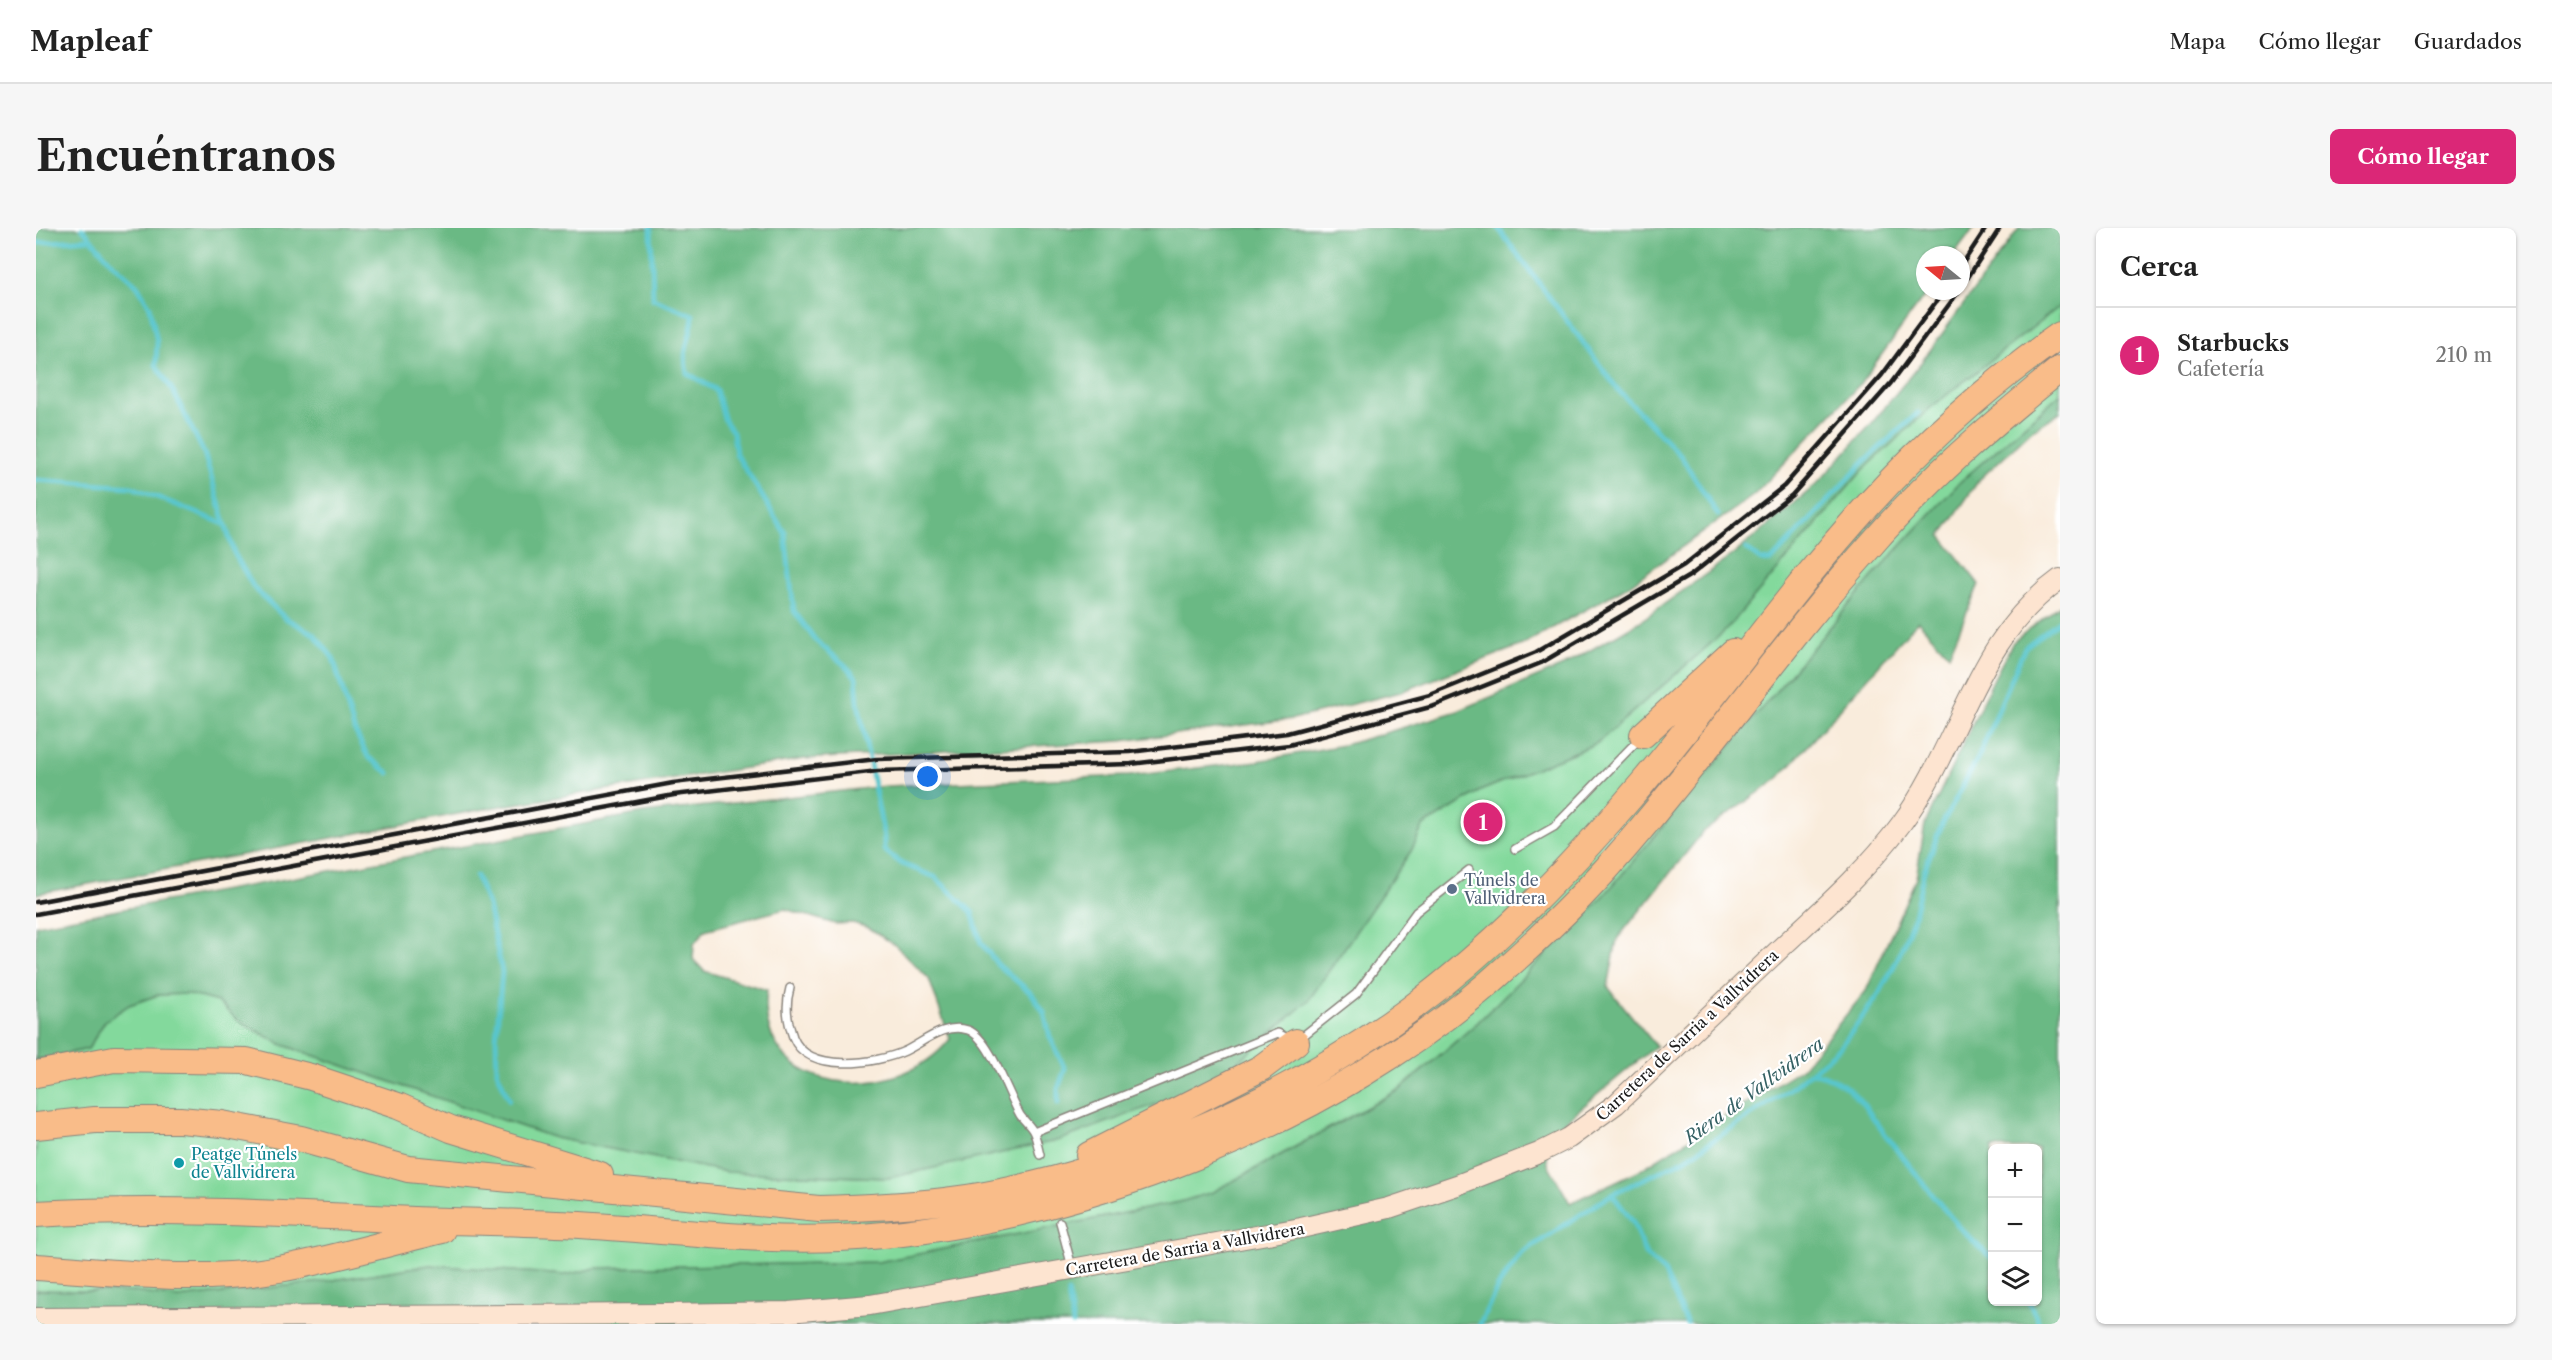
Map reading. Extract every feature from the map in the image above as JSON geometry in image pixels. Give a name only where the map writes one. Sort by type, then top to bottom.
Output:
[{"type":"highway","points":[[36,1126],[95,1120],[180,1120],[222,1124],[301,1139],[408,1168],[809,1208],[879,1208],[948,1201],[1054,1178],[1128,1156],[1268,1096],[1326,1064],[1408,1011],[1479,953],[1559,878],[1641,785],[1870,502],[1984,393],[2060,335]]},
{"type":"highway","points":[[36,1214],[179,1210],[580,1225],[793,1239],[846,1238],[937,1227],[1003,1215],[1146,1177],[1197,1157],[1296,1111],[1404,1046],[1508,967],[1615,860],[1790,640],[1871,544],[1937,473],[2060,369]]},
{"type":"highway","points":[[1643,735],[1783,608]]},
{"type":"highway","points":[[1054,1178],[1072,1163],[1261,1068],[1296,1042]]},
{"type":"highway","points":[[36,1074],[114,1059],[247,1061],[311,1077],[517,1151],[582,1170],[688,1196]]},
{"type":"highway","points":[[36,1267],[181,1276],[272,1271],[481,1222]]},
{"type":"main road","name":"Carretera de Sarria a Vallvidrera","points":[[36,1318],[194,1319],[799,1311],[870,1305],[1301,1228],[1389,1208],[1514,1165],[1587,1126],[1616,1104],[1723,1004],[1883,847],[1921,792],[2000,640],[2019,614],[2060,579]]},
{"type":"lane","points":[[1515,849],[1554,827],[1643,735]]},
{"type":"lane","points":[[1034,1132],[1278,1033],[1296,1042],[1356,994],[1416,912],[1468,870]]},
{"type":"lane","points":[[790,988],[785,1005],[796,1046],[810,1058],[828,1063],[884,1058],[905,1051],[931,1035],[953,1029],[969,1030],[983,1042],[1021,1115],[1034,1132],[1040,1155]]},
{"type":"lane","points":[[1060,1222],[1073,1269]]},
{"type":"green space","points":[[36,228],[1974,228],[1961,246],[1916,246],[1916,300],[1921,300],[1861,383],[1754,495],[1628,586],[1522,645],[1401,692],[1293,719],[1121,741],[804,759],[495,807],[36,894]]},
{"type":"green space","points":[[2019,228],[2060,228],[2060,306],[1929,409],[1861,472],[1725,631],[1597,743],[1480,791],[1423,826],[1411,851],[1309,1000],[1215,1082],[1060,1140],[888,1178],[727,1172],[555,1138],[283,1045],[240,1022],[218,1002],[188,994],[158,995],[129,1005],[105,1021],[88,1049],[36,1060],[36,925],[643,813],[886,786],[1129,776],[1258,761],[1348,744],[1458,711],[1563,666],[1639,622],[1734,554],[1817,484],[1872,423],[1923,360],[1967,300],[1970,300],[1970,295]],"holes":[[[785,909],[835,924],[853,923],[869,928],[896,946],[929,979],[950,1039],[926,1061],[897,1076],[865,1082],[833,1080],[805,1071],[782,1053],[769,1026],[767,990],[704,971],[693,959],[694,944],[705,930]]]},
{"type":"green space","points":[[2060,306],[2060,394],[1961,481],[1874,575],[1603,897],[1477,1023],[1400,1089],[1213,1192],[1180,1202],[878,1262],[596,1268],[565,1275],[430,1265],[314,1283],[178,1298],[134,1292],[36,1290],[36,1060],[88,1049],[105,1021],[129,1005],[158,995],[188,994],[218,1002],[240,1022],[283,1045],[555,1138],[727,1172],[888,1178],[1060,1140],[1411,851],[1423,826],[1480,791],[1597,743],[1725,631],[1861,472],[1929,409]]},
{"type":"green space","points":[[2060,394],[2060,412],[2030,432],[1979,480],[1941,536],[1979,584],[1949,655],[1918,621],[1778,779],[1703,832],[1617,939],[1608,987],[1656,1046],[1545,1138],[1548,1164],[1570,1203],[1642,1169],[1802,1068],[1866,991],[1916,878],[1925,824],[2013,642],[2060,605],[2060,1324],[36,1324],[36,1290],[134,1292],[178,1298],[314,1283],[430,1265],[565,1275],[596,1268],[878,1262],[1180,1202],[1213,1192],[1400,1090],[1477,1023],[1603,897],[1874,575],[1961,481]]},
{"type":"waterway","points":[[82,228],[111,262],[137,285],[150,307],[157,342],[156,365],[173,391],[204,453],[234,553],[254,588],[285,618],[314,634],[333,658],[354,729],[368,757],[389,773]]},
{"type":"waterway","points":[[651,228],[653,299],[693,315],[685,356],[687,373],[716,390],[725,421],[733,432],[736,454],[785,533],[794,611],[816,641],[856,677],[858,702],[884,837],[884,850],[902,864],[935,877],[972,912],[981,943],[998,965],[1032,994],[1044,1012],[1050,1037],[1065,1069],[1058,1089],[1058,1103]]},
{"type":"waterway","points":[[1498,228],[1619,391],[1680,455],[1718,515]]},
{"type":"waterway","points":[[36,243],[90,239]]},
{"type":"waterway","points":[[1746,549],[1761,560],[1771,561],[1867,459],[1918,413]]},
{"type":"waterway","points":[[36,480],[132,487],[224,524]]},
{"type":"waterway","name":"Riera de Vallvidrera","points":[[1480,1324],[1497,1288],[1522,1253],[1612,1194],[1684,1160],[1794,1086],[1840,1048],[1879,994],[1897,960],[1913,920],[1924,871],[1941,826],[1979,756],[2025,647],[2060,620]]},
{"type":"waterway","points":[[476,876],[488,905],[502,972],[496,1039],[497,1071],[509,1100]]},
{"type":"waterway","points":[[1812,1072],[1839,1083],[1859,1099],[1939,1204],[1988,1255]]},
{"type":"waterway","points":[[1612,1194],[1633,1222],[1645,1254],[1665,1273],[1687,1324]]},
{"type":"waterway","points":[[1068,1293],[1073,1324]]},
{"type":"waterway","points":[[2031,1306],[2040,1324]]},
{"type":"railway","points":[[1970,252],[1986,228]]},
{"type":"railway","points":[[1970,274],[2000,228]]},
{"type":"railway","points":[[36,902],[673,783],[877,759],[1130,752],[1287,733],[1430,695],[1536,652],[1684,565],[1784,486],[1882,375],[1937,300]]},
{"type":"railway","points":[[36,914],[674,795],[878,771],[1131,764],[1289,745],[1434,706],[1541,663],[1691,575],[1792,495],[1891,383],[1952,300]]},
{"type":"place","name":"Starbucks","points":[[1483,822]]},
{"type":"place","name":"Túnels de Vallvidrera","points":[[1452,889]]},
{"type":"place","name":"Peatge Túnels de Vallvidrera","points":[[179,1163]]}]
